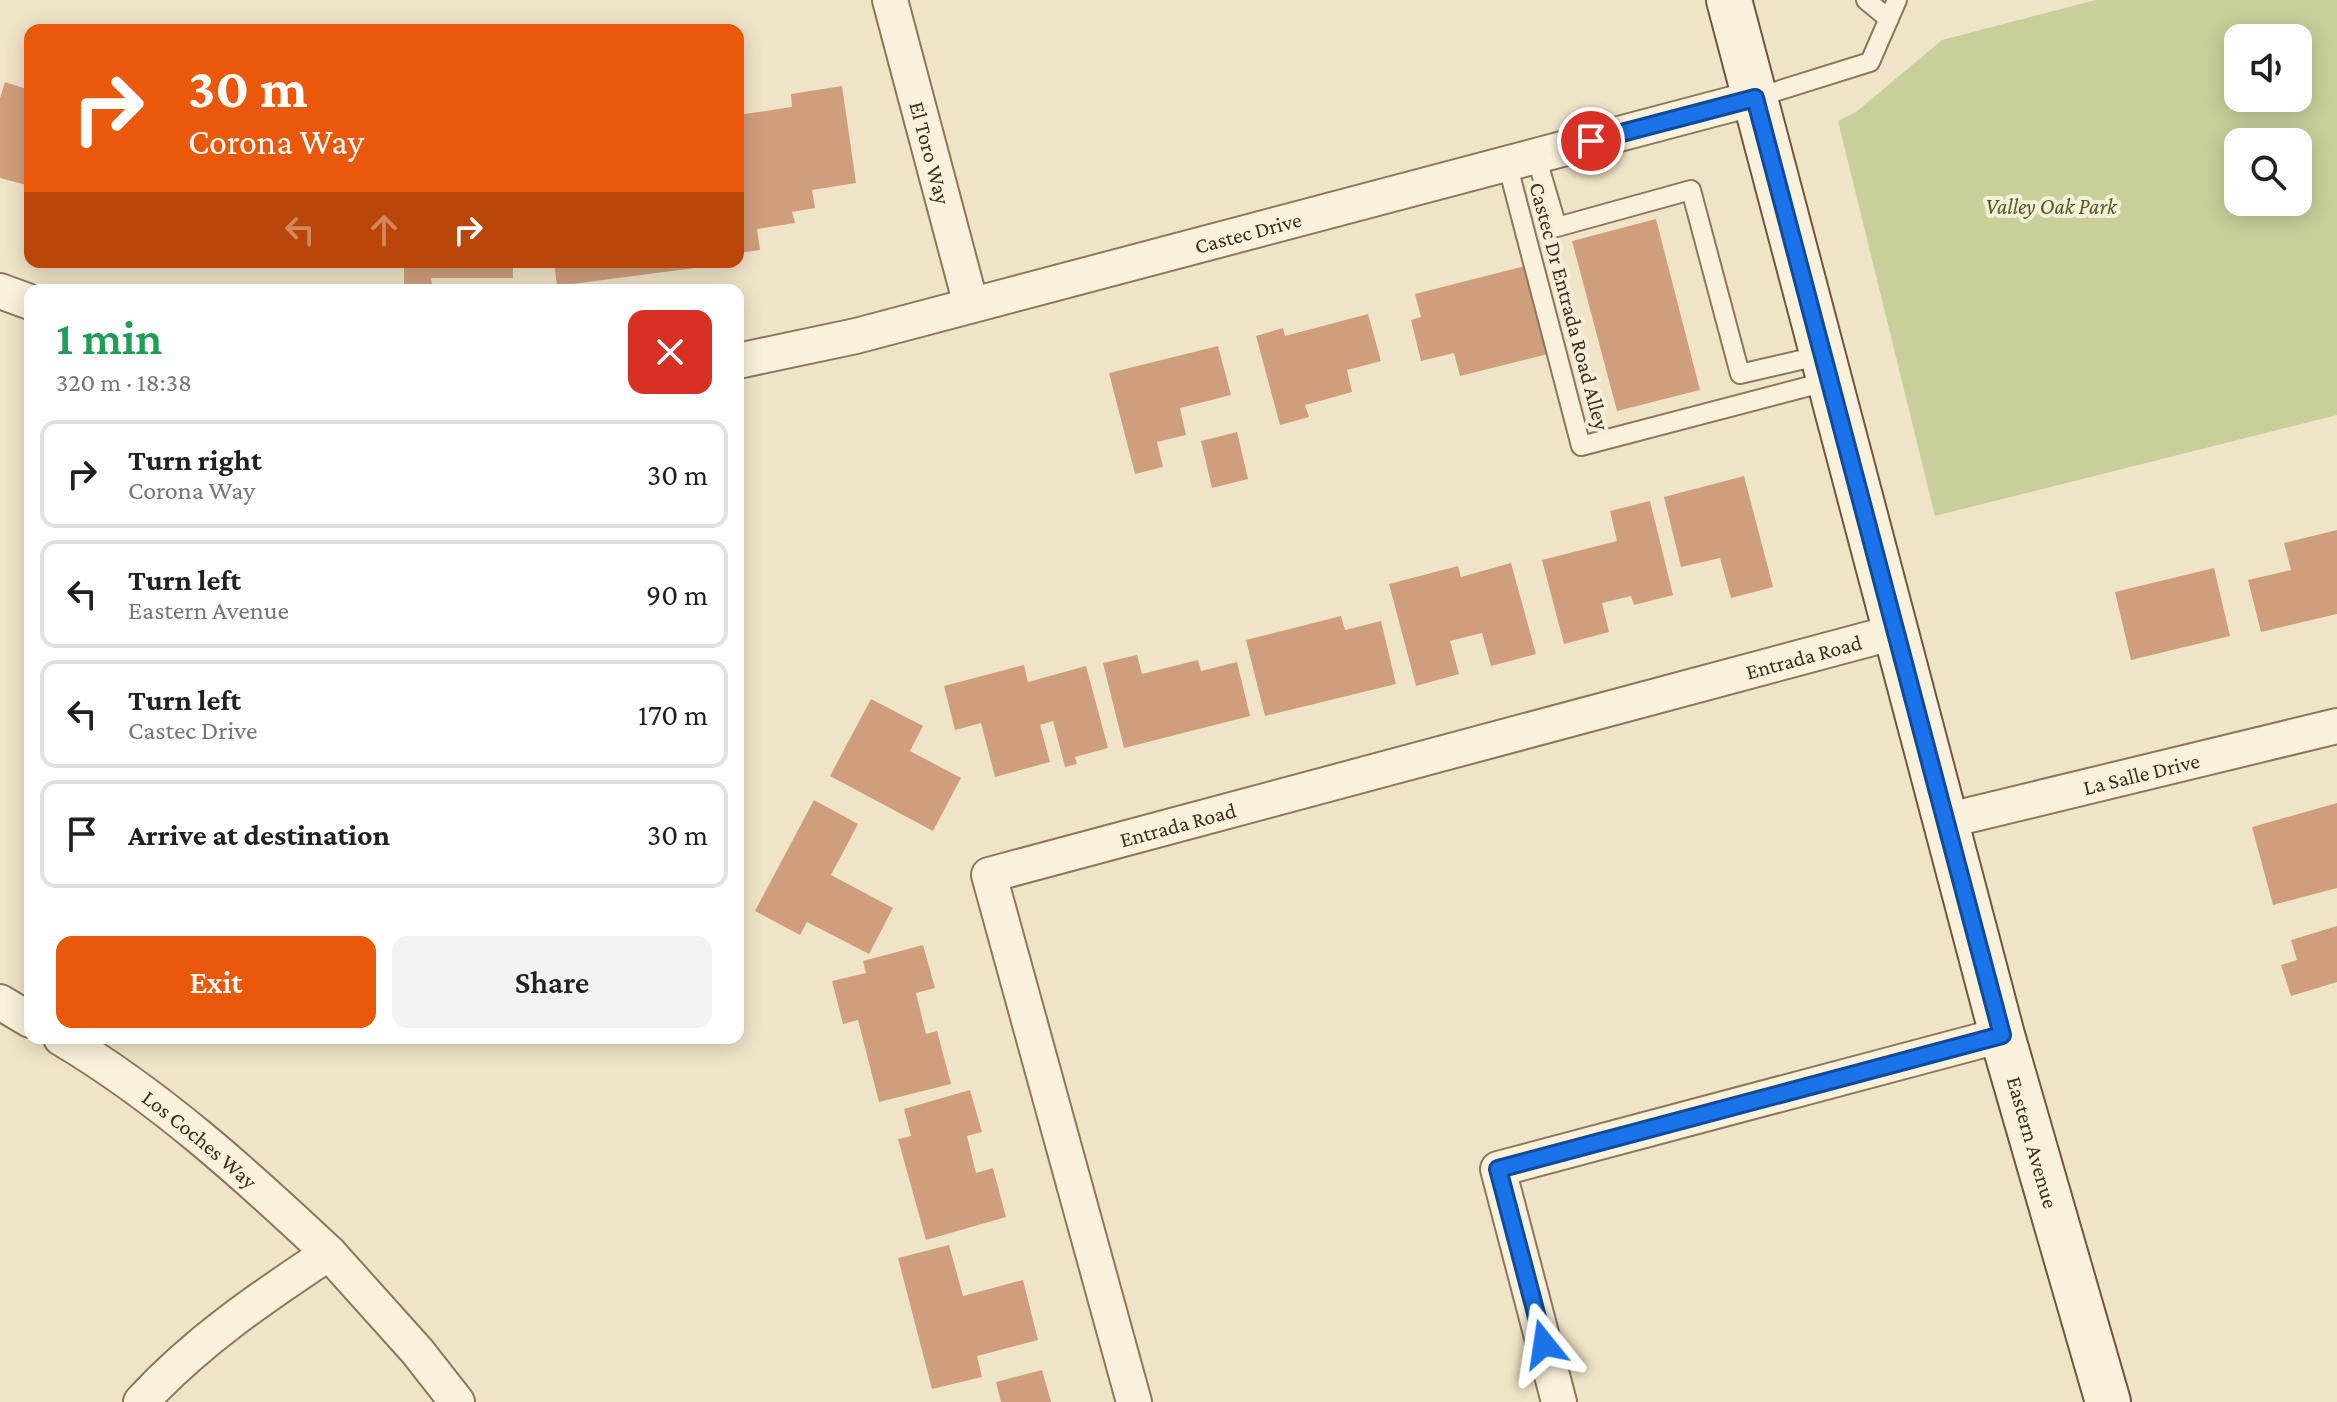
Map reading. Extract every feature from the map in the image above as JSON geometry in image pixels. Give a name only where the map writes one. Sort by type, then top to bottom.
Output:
[{"type":"main road","name":"Eastern Avenue","points":[[1729,0],[2002,1035],[2108,1402]]},
{"type":"street","name":"El Toro Way","points":[[890,0],[971,305]]},
{"type":"street","name":"Castec Drive","points":[[744,360],[856,336],[1755,98]]},
{"type":"street","points":[[0,291],[24,300]]},
{"type":"street","name":"Entrada Road","points":[[1134,1402],[989,875],[1895,632]]},
{"type":"street","name":"La Salle Drive","points":[[1945,821],[2337,726]]},
{"type":"street","points":[[0,1002],[24,1016]]},
{"type":"street","points":[[1559,1402],[1498,1169],[2002,1035]]},
{"type":"street","name":"Los Coches Way","points":[[70,1044],[159,1106],[243,1173],[329,1253],[417,1351],[457,1402]]},
{"type":"street","points":[[141,1402],[164,1377],[239,1312],[329,1253]]},
{"type":"lane","points":[[1866,0],[1889,19]]},
{"type":"lane","points":[[1755,98],[1870,62],[1897,0]]},
{"type":"lane","points":[[1522,160],[1557,227],[1691,190],[1740,374],[1826,368]]},
{"type":"lane","name":"Castec Dr Entrada Road Alley","points":[[1522,160],[1581,446],[1826,368]]},
{"type":"green space","name":"Valley Oak Park","points":[[2096,0],[2337,0],[2337,415],[1935,516],[1838,121],[1856,112],[1942,40]]},
{"type":"building","points":[[5,82],[24,88],[24,184],[0,178],[0,98]]},
{"type":"building","points":[[842,86],[856,183],[812,190],[815,208],[792,212],[795,223],[757,229],[760,250],[744,252],[744,114],[792,107],[791,94]]},
{"type":"building","points":[[1656,219],[1700,390],[1617,411],[1572,241]]},
{"type":"building","points":[[1533,264],[1556,352],[1460,376],[1454,353],[1421,361],[1411,320],[1421,317],[1415,294]]},
{"type":"building","points":[[404,268],[513,268],[513,278],[431,278],[432,284],[404,284]]},
{"type":"building","points":[[555,268],[695,268],[572,284],[557,284]]},
{"type":"building","points":[[1368,314],[1381,361],[1347,370],[1352,392],[1305,405],[1309,417],[1280,425],[1256,336],[1283,328],[1285,336]]},
{"type":"building","points":[[1218,346],[1231,395],[1180,408],[1186,435],[1157,442],[1163,467],[1135,474],[1109,373]]},
{"type":"building","points":[[1237,432],[1248,479],[1212,488],[1201,441]]},
{"type":"building","points":[[1744,476],[1773,587],[1731,598],[1720,558],[1681,567],[1664,497]]},
{"type":"building","points":[[1650,501],[1673,595],[1634,605],[1631,596],[1602,603],[1609,632],[1564,644],[1542,560],[1617,541],[1610,511]]},
{"type":"building","points":[[2337,530],[2337,614],[2261,632],[2248,580],[2291,570],[2284,543]]},
{"type":"building","points":[[1511,563],[1536,654],[1491,666],[1482,633],[1450,641],[1459,674],[1416,686],[1389,584],[1458,566],[1461,577]]},
{"type":"building","points":[[2214,568],[2230,636],[2131,660],[2115,592]]},
{"type":"building","points":[[1341,616],[1345,630],[1381,621],[1396,684],[1265,716],[1246,640]]},
{"type":"building","points":[[1137,655],[1142,674],[1198,660],[1201,671],[1237,662],[1250,716],[1124,748],[1103,663]]},
{"type":"building","points":[[1024,665],[1028,682],[1086,666],[1108,748],[1075,757],[1077,764],[1065,767],[1053,721],[1040,725],[1050,762],[995,777],[981,723],[955,730],[944,686]]},
{"type":"building","points":[[871,699],[923,726],[910,751],[961,778],[933,831],[830,776]]},
{"type":"building","points":[[814,800],[858,824],[831,875],[893,908],[869,954],[807,922],[800,935],[755,911]]},
{"type":"building","points":[[2337,803],[2337,888],[2273,905],[2252,827]]},
{"type":"building","points":[[2337,926],[2337,982],[2291,996],[2281,965],[2297,960],[2291,940]]},
{"type":"building","points":[[923,945],[935,988],[916,993],[926,1034],[937,1031],[951,1084],[879,1102],[858,1020],[843,1024],[832,981],[866,973],[863,961]]},
{"type":"building","points":[[970,1090],[982,1132],[967,1136],[976,1173],[993,1168],[1006,1217],[926,1240],[898,1139],[911,1136],[904,1109]]},
{"type":"building","points":[[949,1245],[963,1296],[1023,1280],[1038,1340],[977,1356],[982,1377],[932,1389],[898,1258]]},
{"type":"building","points":[[1042,1370],[1051,1402],[1001,1402],[996,1382]]},
{"type":"route","points":[[1544,1344],[1498,1169],[2002,1035],[1755,98],[1591,141]]}]
